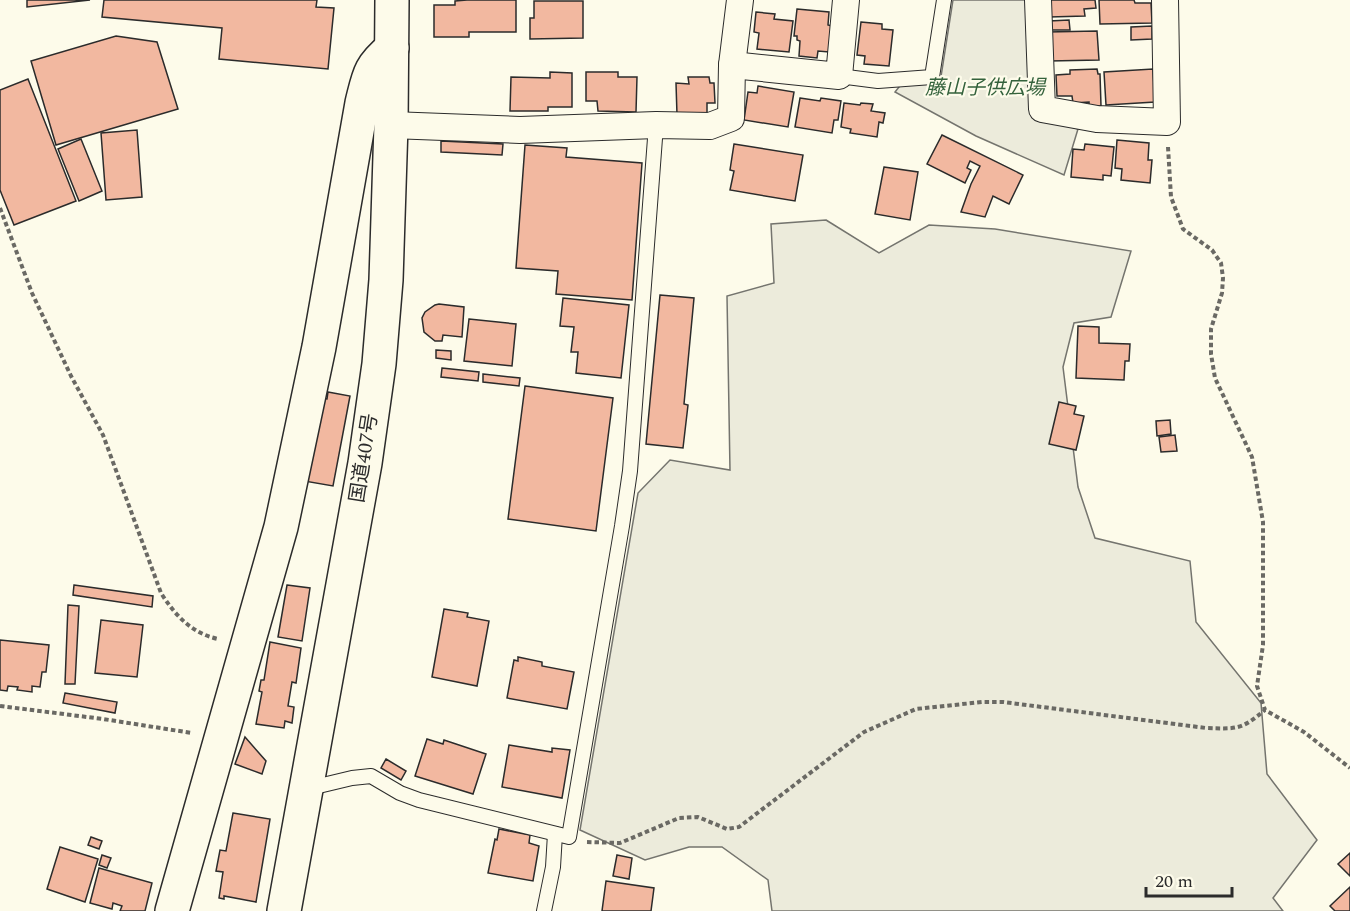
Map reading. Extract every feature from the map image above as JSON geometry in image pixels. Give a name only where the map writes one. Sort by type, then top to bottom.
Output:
[{"type":"main road","name":"国道407号","points":[[284,911],[361,485],[379,364],[386,280],[392,0]]},
{"type":"main road","points":[[172,911],[281,527],[319,347],[362,102],[370,70],[377,60],[392,48]]},
{"type":"street","points":[[391,125],[520,130],[656,125],[710,126],[731,118],[732,65],[740,0]]},
{"type":"street","points":[[732,65],[838,76],[846,0]]},
{"type":"street","points":[[1038,0],[1042,109],[1097,119],[1167,122],[1165,0]]},
{"type":"lane","points":[[838,76],[878,81],[932,76],[944,0]]},
{"type":"lane","points":[[306,789],[371,776],[400,794],[419,800],[569,837],[630,471],[656,125]]},
{"type":"lane","points":[[544,911],[553,867],[555,834]]},
{"type":"path","points":[[1167,122],[1171,197],[1183,229],[1212,250],[1221,263],[1222,293],[1211,329],[1211,354],[1215,378],[1252,457],[1263,522],[1263,645],[1257,686],[1265,710],[1304,732],[1350,768]]},
{"type":"path","points":[[0,208],[32,293],[102,435],[161,593],[171,610],[188,626],[211,638],[248,646]]},
{"type":"path","points":[[569,837],[587,842],[620,843],[679,818],[698,817],[728,829],[739,827],[864,732],[916,709],[1004,702],[1195,727],[1229,729],[1247,725],[1265,710]]},
{"type":"path","points":[[0,706],[103,718],[222,737]]},
{"type":"green space","name":"藤山子供広場","points":[[953,0],[1029,0],[1032,115],[1078,129],[1064,175],[976,136],[895,92],[903,82],[940,83]]},
{"type":"green space","points":[[826,220],[879,253],[929,225],[995,229],[1131,251],[1111,317],[1074,323],[1063,367],[1078,487],[1095,538],[1190,561],[1196,622],[1261,703],[1267,774],[1317,840],[1273,898],[1283,911],[772,911],[768,880],[722,847],[689,847],[645,860],[580,830],[638,493],[670,460],[730,470],[727,296],[774,283],[771,224]]},
{"type":"building","points":[[27,0],[90,0],[27,7]]},
{"type":"building","points":[[104,0],[317,0],[316,7],[334,8],[328,69],[219,59],[222,28],[102,17]]},
{"type":"building","points":[[516,0],[516,32],[469,32],[469,37],[434,37],[434,5],[455,5],[455,1]]},
{"type":"building","points":[[1048,0],[1095,0],[1096,8],[1084,9],[1085,16],[1049,17]]},
{"type":"building","points":[[1099,0],[1134,0],[1135,3],[1151,3],[1152,23],[1100,24]]},
{"type":"building","points":[[534,1],[583,1],[583,38],[530,39],[530,18],[534,18]]},
{"type":"building","points":[[797,9],[829,12],[828,25],[832,26],[829,52],[818,51],[817,58],[799,56],[800,41],[797,40],[797,36],[794,36]]},
{"type":"building","points":[[756,12],[775,14],[774,19],[793,21],[789,52],[757,49],[759,33],[754,32]]},
{"type":"building","points":[[1069,20],[1070,30],[1049,30],[1049,21]]},
{"type":"building","points":[[861,22],[882,24],[882,29],[893,30],[889,66],[864,64],[865,56],[857,55]]},
{"type":"building","points":[[1152,26],[1152,39],[1131,40],[1131,27]]},
{"type":"building","points":[[1097,31],[1099,60],[1049,61],[1047,32]]},
{"type":"building","points":[[116,36],[157,42],[178,109],[56,145],[31,61]]},
{"type":"building","points":[[1097,69],[1100,74],[1101,106],[1089,106],[1089,102],[1073,103],[1072,96],[1057,96],[1056,75],[1070,74],[1070,70]]},
{"type":"building","points":[[1153,69],[1155,102],[1106,105],[1104,72]]},
{"type":"building","points":[[550,72],[572,73],[572,107],[548,107],[548,111],[510,111],[511,77],[550,78]]},
{"type":"building","points":[[586,72],[618,72],[618,77],[637,77],[636,112],[598,111],[597,101],[586,101]]},
{"type":"building","points":[[688,77],[709,77],[710,83],[714,83],[715,103],[707,103],[707,115],[677,115],[676,83],[689,84]]},
{"type":"building","points":[[28,79],[76,201],[14,225],[0,190],[0,90]]},
{"type":"building","points":[[758,86],[794,92],[788,127],[744,120],[748,92],[757,93]]},
{"type":"building","points":[[800,98],[841,101],[838,120],[834,120],[832,133],[795,127]]},
{"type":"building","points":[[844,103],[873,104],[871,111],[885,113],[883,123],[879,122],[877,137],[850,133],[851,129],[841,127]]},
{"type":"building","points":[[137,130],[142,197],[106,200],[101,133]]},
{"type":"building","points":[[942,135],[1023,175],[1009,204],[993,196],[985,217],[961,212],[980,166],[970,161],[967,168],[971,170],[965,183],[927,164]]},
{"type":"building","points":[[81,139],[102,191],[79,201],[58,149]]},
{"type":"building","points":[[1117,140],[1149,143],[1148,160],[1152,160],[1150,183],[1121,180],[1122,169],[1115,168]]},
{"type":"building","points":[[441,141],[503,144],[502,155],[441,152]]},
{"type":"building","points":[[734,144],[803,155],[795,201],[730,190],[734,171],[730,170]]},
{"type":"building","points":[[1085,144],[1114,147],[1111,176],[1103,175],[1103,180],[1071,177],[1073,149],[1084,150]]},
{"type":"building","points":[[525,145],[567,148],[566,157],[642,163],[632,300],[556,294],[558,271],[516,268]]},
{"type":"building","points":[[884,167],[918,172],[910,220],[875,214]]},
{"type":"building","points":[[660,295],[694,298],[684,404],[688,405],[683,448],[646,444]]},
{"type":"building","points":[[563,298],[629,305],[621,378],[576,373],[578,352],[571,352],[574,327],[560,326]]},
{"type":"building","points":[[439,304],[464,307],[462,337],[443,335],[442,341],[435,341],[424,332],[422,318],[425,312]]},
{"type":"building","points":[[469,319],[516,324],[512,366],[464,361]]},
{"type":"building","points":[[1078,326],[1099,327],[1099,343],[1130,344],[1129,361],[1125,361],[1124,380],[1076,378]]},
{"type":"building","points":[[436,350],[451,351],[451,360],[436,358]]},
{"type":"building","points":[[442,368],[479,372],[478,381],[441,377]]},
{"type":"building","points":[[483,374],[520,378],[519,386],[483,382]]},
{"type":"building","points":[[525,386],[613,398],[596,531],[508,519]]},
{"type":"building","points":[[328,392],[350,396],[333,486],[304,481],[320,398],[327,399]]},
{"type":"building","points":[[1059,402],[1076,406],[1074,414],[1084,416],[1076,450],[1049,444]]},
{"type":"building","points":[[1170,420],[1171,434],[1157,436],[1156,421]]},
{"type":"building","points":[[1175,435],[1177,451],[1161,452],[1159,437]]},
{"type":"building","points":[[74,585],[153,596],[152,607],[73,595]]},
{"type":"building","points":[[287,585],[310,588],[302,641],[278,637]]},
{"type":"building","points":[[68,605],[79,606],[75,684],[65,684]]},
{"type":"building","points":[[444,609],[468,613],[467,617],[489,621],[477,686],[432,677]]},
{"type":"building","points":[[101,620],[143,625],[137,677],[95,673]]},
{"type":"building","points":[[0,640],[49,645],[46,672],[42,672],[40,687],[32,686],[32,692],[8,686],[7,691],[0,690]]},
{"type":"building","points":[[270,642],[301,648],[296,683],[292,682],[288,706],[294,707],[292,723],[285,721],[284,728],[256,724],[262,692],[259,691],[261,680],[264,680]]},
{"type":"building","points":[[518,657],[542,662],[542,666],[574,672],[567,709],[507,698],[514,660],[518,661]]},
{"type":"building","points":[[65,693],[117,702],[115,713],[63,703]]},
{"type":"building","points":[[245,737],[266,761],[262,774],[235,764]]},
{"type":"building","points":[[427,739],[443,744],[444,740],[486,754],[473,794],[415,776]]},
{"type":"building","points":[[509,745],[552,752],[552,748],[570,750],[562,798],[502,787]]},
{"type":"building","points":[[386,759],[406,771],[401,780],[381,768]]},
{"type":"building","points":[[233,813],[270,819],[256,902],[224,896],[224,899],[219,898],[223,872],[216,871],[220,850],[226,851]]},
{"type":"building","points":[[499,829],[530,835],[529,843],[539,846],[533,881],[488,873]]},
{"type":"building","points":[[91,837],[102,841],[99,849],[88,845]]},
{"type":"building","points":[[60,847],[98,859],[85,902],[47,889]]},
{"type":"building","points":[[1350,853],[1350,876],[1338,864]]},
{"type":"building","points":[[102,855],[111,858],[107,868],[99,865]]},
{"type":"building","points":[[617,855],[632,858],[629,879],[613,876]]},
{"type":"building","points":[[99,868],[152,883],[145,911],[120,911],[122,906],[113,903],[112,909],[90,903]]},
{"type":"building","points":[[606,881],[654,888],[651,911],[602,911]]},
{"type":"building","points":[[1350,887],[1350,911],[1335,911],[1330,906]]}]
